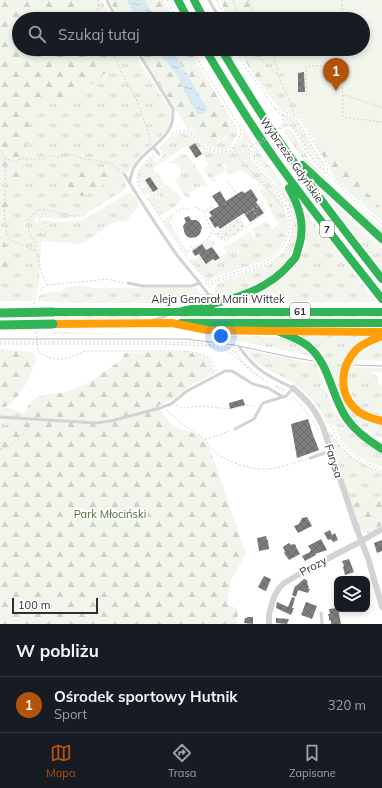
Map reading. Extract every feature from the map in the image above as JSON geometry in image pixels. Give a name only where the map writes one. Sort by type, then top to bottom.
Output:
[{"type":"main road","points":[[178,0],[184,12]]},
{"type":"main road","points":[[194,0],[200,12]]},
{"type":"main road","name":"Wybrzeże Gdyńskie","points":[[209,56],[235,99],[274,158],[311,209],[382,299]]},
{"type":"main road","name":"Wybrzeże Gdyńskie","points":[[226,56],[276,136],[314,190],[382,279]]},
{"type":"main road","points":[[276,136],[314,177],[382,239]]},
{"type":"main road","points":[[181,311],[226,300],[264,286],[282,274],[293,261],[302,240],[301,216],[296,201],[274,158]]},
{"type":"main road","name":"Aleja Generał Marii Wittek","points":[[0,313],[181,311],[381,312]]},
{"type":"main road","points":[[175,323],[382,323]]},
{"type":"main road","name":"61","points":[[0,325],[175,323],[207,330],[382,332]]},
{"type":"main road","points":[[277,330],[312,349],[324,366],[340,407],[348,419],[364,438],[382,449]]},
{"type":"main road","points":[[382,336],[358,349],[350,357],[343,378],[346,394],[352,406],[366,417],[382,421]]},
{"type":"main road","points":[[348,419],[357,428],[382,441]]},
{"type":"street","name":"Farysa","points":[[291,390],[306,399],[312,406],[324,427],[344,493],[380,595],[382,607]]},
{"type":"street","name":"Prozy","points":[[269,624],[269,614],[274,597],[280,586],[305,570],[382,529]]},
{"type":"lane","points":[[107,0],[112,12]]},
{"type":"lane","points":[[209,0],[216,12]]},
{"type":"lane","points":[[130,183],[130,177],[140,159],[157,152],[168,131],[172,120],[173,109],[140,56]]},
{"type":"lane","points":[[231,56],[234,70]]},
{"type":"lane","points":[[124,174],[187,271],[205,287],[208,294]]},
{"type":"lane","points":[[128,283],[142,286],[192,286],[200,283]]},
{"type":"lane","points":[[143,323],[181,311]]},
{"type":"lane","points":[[142,312],[161,317],[175,323]]},
{"type":"lane","name":"Farysa","points":[[240,348],[249,361],[260,371],[291,390]]},
{"type":"lane","points":[[0,417],[96,423],[111,421],[171,404],[187,391],[228,370],[252,384],[268,388],[283,397]]},
{"type":"lane","points":[[235,429],[254,419],[263,403],[286,396],[291,390]]},
{"type":"lane","points":[[310,458],[331,451]]},
{"type":"lane","points":[[321,613],[322,624]]},
{"type":"path","points":[[98,0],[98,12]]},
{"type":"path","points":[[162,0],[169,12]]},
{"type":"path","points":[[168,0],[173,12]]},
{"type":"path","points":[[218,0],[222,12]]},
{"type":"path","points":[[233,0],[237,12]]},
{"type":"path","points":[[248,0],[254,12]]},
{"type":"path","points":[[342,0],[342,12]]},
{"type":"path","points":[[115,56],[124,78],[135,96],[157,152],[165,162]]},
{"type":"path","points":[[195,56],[240,127],[241,132],[238,139],[234,146],[225,150],[216,150],[207,146],[190,132],[181,130],[175,132],[171,134],[157,152],[143,164],[138,172],[137,179],[139,186],[183,252],[207,282],[205,287]]},
{"type":"path","points":[[240,56],[242,62],[274,107],[282,114],[294,118],[301,125],[324,166],[323,168],[320,166],[308,152],[296,130],[288,124],[252,147]]},
{"type":"path","points":[[258,56],[266,66],[279,77]]},
{"type":"path","points":[[274,56],[279,77],[294,118]]},
{"type":"path","points":[[342,56],[343,116],[382,122]]},
{"type":"path","points":[[266,66],[270,66],[275,61]]},
{"type":"path","points":[[301,94],[307,94],[306,66],[342,65]]},
{"type":"path","points":[[343,95],[382,108]]},
{"type":"path","points":[[274,107],[282,112],[294,115],[304,125],[312,141],[324,159],[328,174]]},
{"type":"path","points":[[282,114],[284,126]]},
{"type":"path","points":[[284,126],[290,126],[294,129],[306,151],[322,170],[382,224]]},
{"type":"path","points":[[238,139],[252,147]]},
{"type":"path","points":[[208,289],[216,282],[270,263],[281,254],[289,241],[292,229],[289,208],[282,206],[243,163],[234,146]]},
{"type":"path","points":[[205,287],[214,280],[266,262],[278,254],[283,247],[289,231],[290,224],[285,200],[271,180],[252,158],[252,147]]},
{"type":"path","points":[[0,150],[11,161],[17,161],[22,158],[45,159],[49,156],[58,157],[68,154],[109,163],[124,174]]},
{"type":"path","points":[[145,158],[157,152]]},
{"type":"path","points":[[6,157],[4,216],[6,232],[9,239],[36,251]]},
{"type":"path","points":[[227,181],[238,194]]},
{"type":"path","points":[[135,182],[136,186]]},
{"type":"path","points":[[146,184],[153,194],[160,197],[164,194]]},
{"type":"path","points":[[216,234],[264,202]]},
{"type":"path","points":[[214,209],[212,206],[206,212],[206,218],[220,239],[226,240],[263,216],[265,212],[261,204]]},
{"type":"path","points":[[195,207],[206,212]]},
{"type":"path","points":[[163,222],[182,208],[187,208],[190,211]]},
{"type":"path","points":[[86,216],[73,216],[42,209],[36,211],[28,220],[29,231],[36,245],[36,251],[42,274],[48,285],[100,280],[105,278],[128,283]]},
{"type":"path","points":[[252,209],[258,219]]},
{"type":"path","points":[[40,221],[41,214],[43,215],[42,218]]},
{"type":"path","points":[[42,229],[40,234],[37,234],[38,235],[46,235],[45,230]]},
{"type":"path","points":[[190,246],[192,249],[197,246],[208,239],[214,231]]},
{"type":"path","points":[[181,253],[206,284],[205,287]]},
{"type":"path","points":[[0,343],[163,342],[197,343],[222,346],[236,353],[256,373],[269,381]]},
{"type":"path","points":[[53,343],[211,346],[225,350],[238,358]]},
{"type":"path","points":[[234,348],[236,353]]},
{"type":"path","points":[[38,351],[46,356],[56,359],[63,359],[86,351],[184,351],[207,357],[213,362],[216,369],[216,376]]},
{"type":"path","points":[[275,385],[291,390]]},
{"type":"path","points":[[171,404],[184,408],[200,406],[230,410],[248,405],[258,408]]},
{"type":"path","points":[[160,408],[166,410],[204,439],[207,445],[229,461],[260,469],[268,469],[310,458]]},
{"type":"path","points":[[314,416],[319,429],[328,426],[331,427],[338,441],[350,452],[364,462],[382,470]]},
{"type":"path","points":[[0,449],[11,445],[25,432],[34,420]]},
{"type":"path","points":[[204,439],[208,439],[235,429]]},
{"type":"path","points":[[332,435],[341,447],[352,457],[363,464],[382,472]]},
{"type":"green space","points":[[0,0],[86,0],[91,12],[12,12],[12,56],[108,56],[110,63],[108,70],[81,93],[46,101],[34,112],[29,128],[24,166],[24,184],[20,189],[12,188],[9,183],[8,178],[10,168],[6,165],[0,170]]},
{"type":"green space","points":[[86,0],[102,0],[109,12],[91,12]]},
{"type":"green space","points":[[109,0],[127,0],[132,12],[116,12]]},
{"type":"green space","points":[[145,0],[161,0],[168,12],[152,12]]},
{"type":"green space","points":[[220,0],[255,0],[259,12],[225,12]]},
{"type":"green space","points":[[255,0],[382,0],[382,209],[300,115],[277,56],[370,56],[370,12],[259,12]]},
{"type":"green space","points":[[108,56],[136,56],[170,110],[169,124],[161,136],[138,158],[127,174],[126,172],[122,175],[126,181],[125,189],[123,191],[85,215],[54,219],[43,217],[44,215],[40,213],[40,216],[38,215],[37,218],[35,218],[35,222],[39,222],[39,219],[64,222],[76,221],[88,217],[128,193],[137,199],[140,205],[126,221],[114,222],[81,244],[41,241],[39,284],[31,301],[0,301],[0,279],[5,270],[5,243],[0,241],[0,214],[7,215],[16,201],[4,198],[0,192],[0,170],[6,165],[10,168],[8,176],[24,184],[24,166],[29,128],[34,112],[46,101],[81,93],[104,74],[110,63]]},
{"type":"green space","points":[[142,56],[162,56],[181,82],[184,91],[192,103],[207,108],[176,56],[193,56],[227,112],[231,130],[226,137],[213,143],[208,142],[193,129],[187,128]]},
{"type":"green space","points":[[242,56],[255,56],[266,76],[259,82]]},
{"type":"green space","points":[[255,56],[277,56],[300,115],[306,122],[305,124],[296,116],[279,108],[259,82],[266,76]]},
{"type":"green space","points":[[227,112],[237,127],[238,132],[237,136],[229,146],[223,149],[210,146],[187,129],[194,131],[211,142],[217,142],[224,139],[230,134],[231,131],[231,124]]},
{"type":"green space","points":[[283,115],[298,122],[322,162],[322,166],[306,147],[296,129],[289,124],[285,124]]},
{"type":"green space","points":[[239,121],[254,144],[252,146],[241,140],[243,130]]},
{"type":"green space","points":[[306,122],[382,209],[382,221],[337,182],[305,124]]},
{"type":"green space","points":[[285,129],[292,131],[310,161],[332,185],[344,197],[382,228],[382,236],[306,163],[283,131]]},
{"type":"green space","points":[[178,134],[190,136],[210,151],[216,153],[230,151],[239,141],[250,148],[248,154],[250,160],[275,190],[285,209],[287,218],[288,228],[286,238],[278,251],[272,256],[261,262],[216,277],[208,282],[190,260],[195,256],[192,259],[193,260],[204,252],[200,245],[209,239],[216,243],[207,250],[214,263],[227,253],[223,248],[224,246],[229,245],[235,241],[249,232],[254,237],[256,236],[253,229],[266,221],[272,229],[279,224],[260,191],[264,189],[262,187],[258,189],[262,186],[261,184],[257,187],[256,186],[259,183],[255,179],[252,180],[244,171],[239,171],[229,175],[225,171],[227,165],[223,163],[221,166],[225,167],[224,171],[214,177],[216,181],[211,181],[204,171],[209,164],[195,143],[189,147],[196,158],[187,145],[164,160],[162,156],[164,155],[160,149]]},
{"type":"green space","points":[[257,148],[286,190],[297,217],[298,235],[290,259],[276,273],[245,290],[217,298],[199,301],[167,303],[77,303],[38,301],[38,297],[44,293],[62,291],[66,287],[86,286],[92,288],[197,288],[201,294],[214,293],[217,283],[267,266],[280,256],[288,245],[293,235],[293,223],[291,212],[279,188],[254,157],[254,152]]},
{"type":"green space","points":[[184,154],[190,158],[207,184],[204,188],[202,185],[189,193],[191,197],[189,198],[185,196],[175,181],[181,173],[180,167],[175,163],[168,163]]},
{"type":"green space","points":[[154,155],[156,157],[153,159],[154,161],[161,158],[163,161],[153,169],[165,184],[160,187],[161,188],[166,184],[180,196],[181,199],[178,204],[159,215],[148,199],[150,196],[148,193],[145,194],[142,189],[147,186],[153,195],[160,198],[165,194],[160,196],[154,193],[153,192],[158,189],[157,187],[152,191],[151,189],[156,186],[150,177],[140,186],[138,176],[141,168]]},
{"type":"green space","points":[[84,165],[102,171],[114,168],[119,179],[104,183],[99,188],[93,190],[87,195],[77,195],[67,188],[66,182],[79,167]]},
{"type":"green space","points":[[0,192],[4,198],[16,201],[18,205],[7,215],[0,214]]},
{"type":"green space","points":[[323,193],[382,248],[382,269]]},
{"type":"green space","points":[[304,210],[376,302],[251,303],[221,306],[243,300],[264,291],[282,280],[290,272],[304,251],[307,239]]},
{"type":"green space","points":[[173,215],[174,218],[169,222],[187,251],[190,249],[191,251],[186,254],[164,222]]},
{"type":"green space","points":[[241,218],[244,227],[234,235],[223,238],[217,234]]},
{"type":"green space","points":[[0,241],[5,242],[8,253],[8,261],[0,279]]},
{"type":"green space","points":[[53,316],[140,316],[140,319],[53,320]]},
{"type":"green space","points":[[180,316],[382,316],[382,319],[180,319]]},
{"type":"green space","points":[[53,331],[88,333],[164,334],[53,334]]},
{"type":"green space","points":[[204,335],[277,337],[291,341],[311,356],[244,342]]},
{"type":"green space","points":[[299,335],[374,335],[363,341],[340,388],[382,425],[382,438],[370,432],[353,418],[342,400],[323,354],[309,341]]},
{"type":"green space","points":[[382,341],[382,361],[358,360],[354,367],[382,368],[382,372],[373,371],[372,374],[377,376],[379,384],[382,387],[382,416],[367,411],[357,403],[353,398],[348,379],[354,360],[367,349]]},
{"type":"green space","points":[[0,349],[33,352],[36,358],[30,375],[17,397],[10,404],[0,409]]},
{"type":"green space","points":[[246,350],[316,364],[328,398],[341,422],[351,432],[382,454],[382,467],[364,459],[349,448],[340,439],[341,438],[335,427],[328,424],[316,404],[304,391],[292,382],[264,367],[251,357]]},
{"type":"green space","name":"Park Młociński","points":[[184,352],[202,355],[213,365],[214,373],[190,386],[173,399],[158,406],[165,417],[172,424],[183,430],[199,435],[210,449],[246,554],[231,580],[227,604],[238,609],[237,624],[0,624],[0,425],[19,427],[27,407],[36,398],[60,393],[81,386],[119,362],[125,353]]},
{"type":"green space","points":[[6,407],[24,413],[19,427],[0,425],[0,409]]},
{"type":"green space","points":[[329,431],[339,446],[351,457],[358,462],[382,473],[382,496],[351,504],[328,432]]},
{"type":"green space","points":[[382,496],[382,525],[369,533],[364,533],[360,530],[351,504]]},
{"type":"water","points":[[127,0],[145,0],[152,12],[132,12]]},
{"type":"water","points":[[162,56],[176,56],[207,108],[206,112],[198,115],[173,70]]},
{"type":"building","points":[[304,72],[305,92],[298,92],[298,73]]},
{"type":"building","points":[[195,143],[202,154],[196,158],[189,147]]},
{"type":"building","points":[[150,177],[158,189],[153,192],[145,180]]},
{"type":"building","points":[[251,189],[258,200],[256,202],[264,213],[250,222],[244,213],[220,229],[218,226],[215,228],[209,218],[212,216],[209,212],[219,206],[212,196],[220,191],[226,201],[242,191],[245,193]]},
{"type":"building","points":[[189,216],[191,220],[196,220],[199,222],[202,227],[200,234],[196,237],[188,237],[184,231],[183,226],[186,222],[184,218]]},
{"type":"building","points":[[202,244],[206,250],[212,247],[220,258],[215,261],[213,259],[206,264],[199,254],[195,256],[192,251]]},
{"type":"building","points":[[243,399],[245,405],[230,409],[229,403]]},
{"type":"building","points":[[308,419],[319,450],[297,458],[291,424]]},
{"type":"building","points":[[307,517],[312,526],[298,533],[294,526],[299,524],[302,518]]},
{"type":"building","points":[[330,530],[332,535],[335,533],[338,540],[333,542],[331,539],[328,540],[324,533]]},
{"type":"building","points":[[266,536],[269,549],[259,551],[257,538]]},
{"type":"building","points":[[321,539],[327,550],[315,554],[316,555],[305,561],[302,556],[310,552],[311,550],[308,546]]},
{"type":"building","points":[[382,540],[382,551],[377,553],[374,543]]},
{"type":"building","points":[[289,543],[291,545],[296,545],[300,554],[289,560],[284,553],[283,547]]},
{"type":"building","points":[[349,559],[354,572],[345,575],[342,561]]},
{"type":"building","points":[[264,576],[271,579],[266,591],[258,587]]},
{"type":"building","points":[[304,579],[307,580],[309,586],[308,589],[310,589],[308,593],[298,590],[296,597],[292,595],[295,586]]},
{"type":"building","points":[[292,597],[295,598],[292,608],[294,608],[291,615],[276,608],[277,602],[288,607]]},
{"type":"building","points":[[306,602],[317,606],[312,619],[301,615]]},
{"type":"building","points":[[334,608],[334,612],[339,612],[341,624],[331,624],[328,614],[330,614],[329,609]]},
{"type":"building","points":[[253,617],[253,624],[244,623],[245,618]]},
{"type":"building","points":[[276,618],[289,619],[287,624],[276,623]]},
{"type":"tram line","points":[[0,339],[186,339],[234,345],[313,361]]},
{"type":"tram line","points":[[355,365],[382,366]]},
{"type":"traffic: fast","points":[[178,0],[184,12]]},
{"type":"traffic: fast","points":[[194,0],[200,12]]},
{"type":"traffic: fast","points":[[209,56],[230,91],[275,159],[382,299]]},
{"type":"traffic: fast","points":[[225,56],[290,157],[382,279]]},
{"type":"traffic: fast","points":[[302,165],[382,239]]},
{"type":"traffic: fast","points":[[182,311],[211,305],[253,291],[267,284],[294,260],[297,255],[302,233],[302,225],[299,210],[289,188]]},
{"type":"traffic: fast","points":[[53,312],[382,312]]},
{"type":"traffic: fast","points":[[0,313],[53,312]]},
{"type":"traffic: fast","points":[[181,323],[382,323]]},
{"type":"traffic: fast","points":[[0,325],[53,324]]},
{"type":"traffic: fast","points":[[277,331],[301,341],[315,353],[326,371],[337,400],[347,419],[363,436],[382,449]]},
{"type":"traffic: slow","points":[[53,324],[172,323],[207,330],[277,331]]},
{"type":"traffic: slow","points":[[280,331],[382,332]]},
{"type":"traffic: slow","points":[[382,336],[357,349],[347,364],[343,381],[344,390],[352,405],[364,415],[382,421]]},
{"type":"place","name":"Ośrodek sportowy Hutnik","points":[[336,91]]}]
